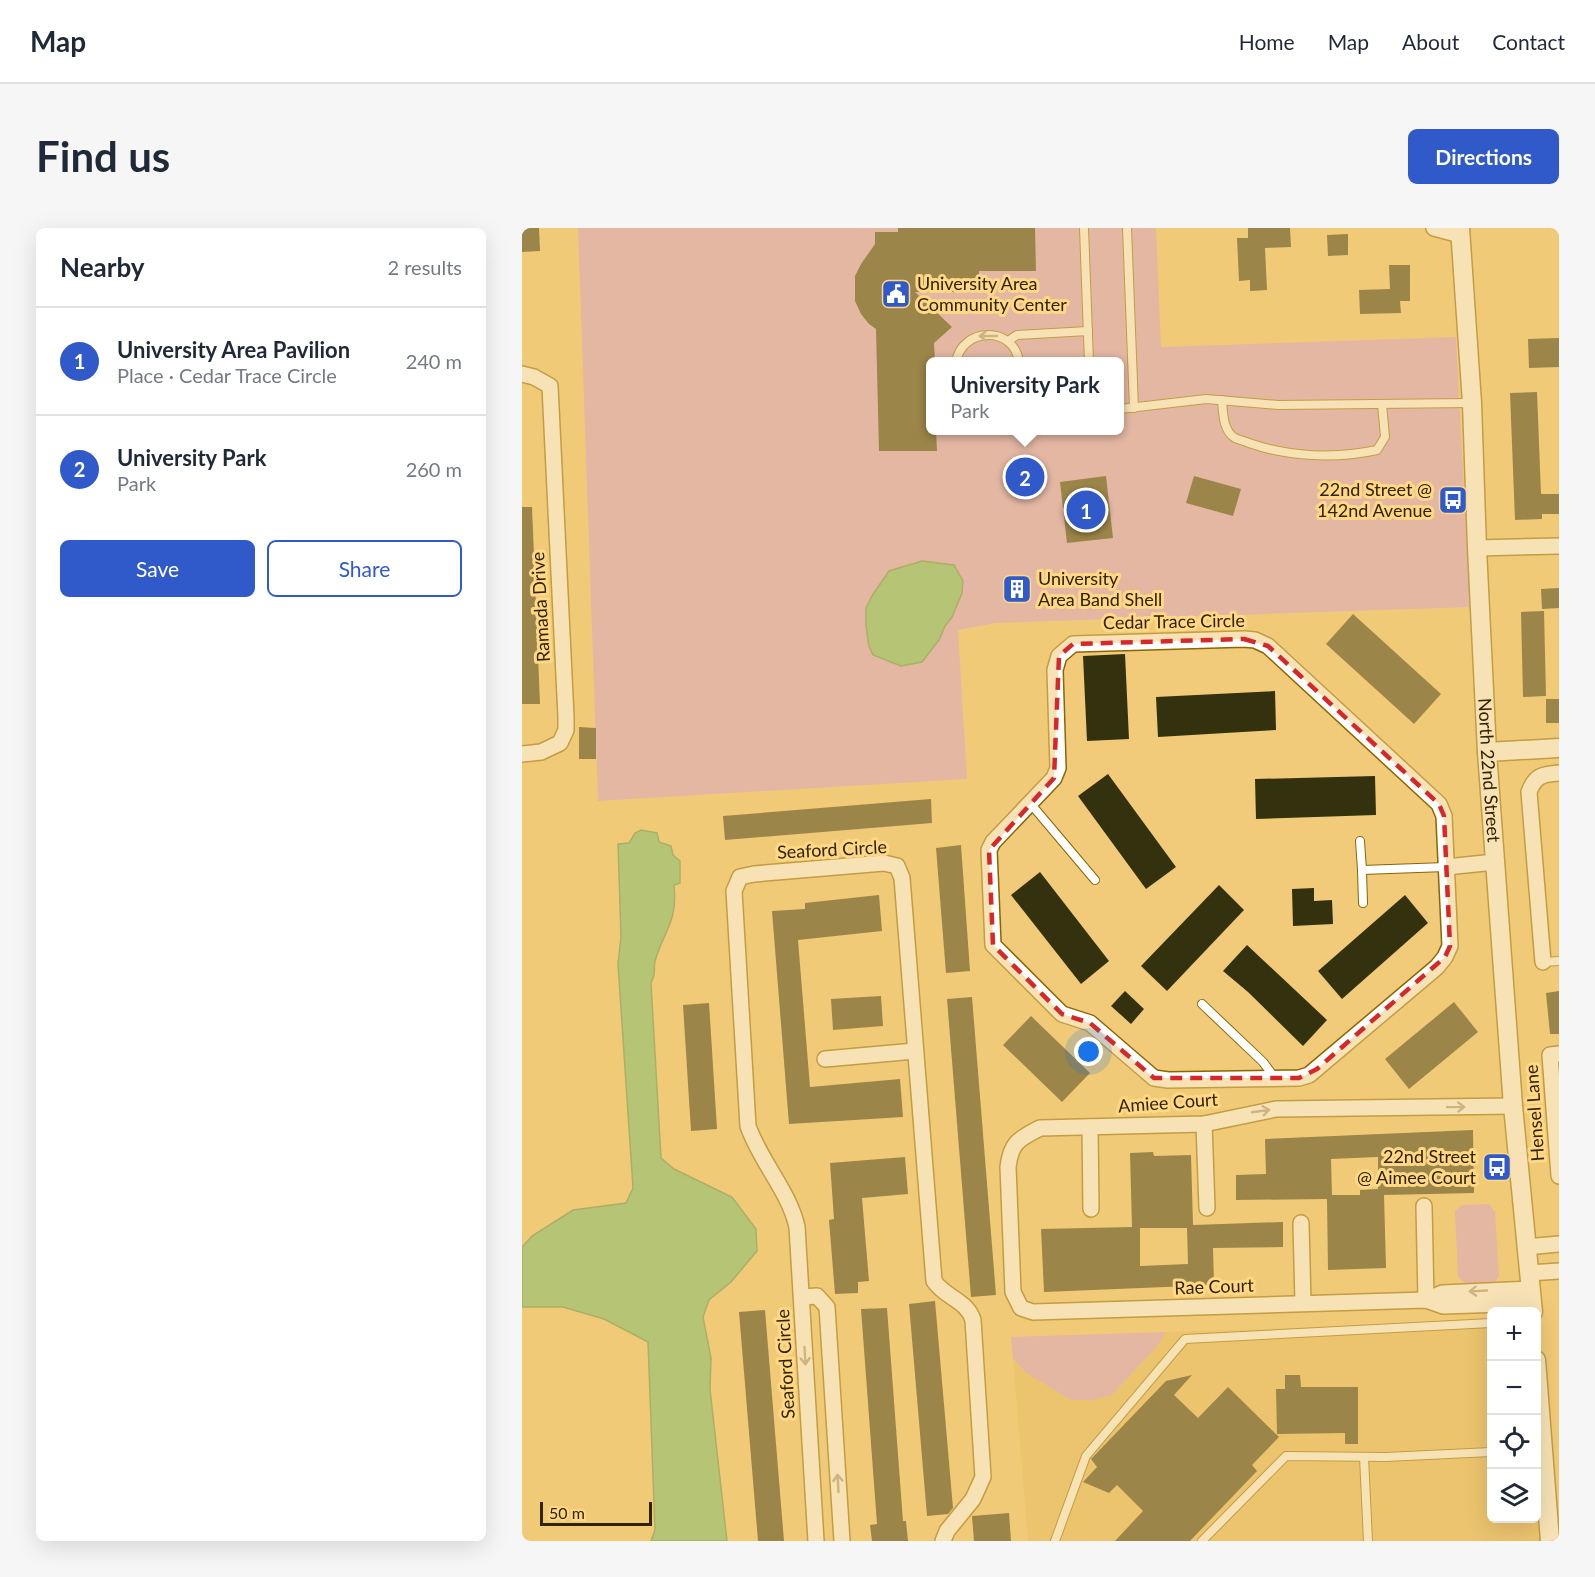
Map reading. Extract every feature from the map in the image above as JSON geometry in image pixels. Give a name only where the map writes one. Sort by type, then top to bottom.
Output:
[{"type":"street","points":[[1434,228],[1460,231]]},
{"type":"street","name":"North 22nd Street","points":[[1460,231],[1472,403],[1476,548],[1487,752],[1513,1106],[1531,1294]]},
{"type":"street","name":"Ramada Drive","points":[[522,374],[534,377],[550,386],[566,730],[560,742],[541,752],[522,754]]},
{"type":"street","points":[[1476,548],[1559,546]]},
{"type":"street","name":"Cedar Trace Circle","points":[[1244,639],[1255,640],[1268,646],[1439,804],[1444,816],[1446,867],[1450,946],[1445,957],[1437,967],[1309,1076],[1299,1078],[1167,1080],[1154,1078],[1090,1023],[1062,1014],[993,945],[989,850],[993,842],[1054,778],[1058,768],[1055,670],[1059,656],[1073,644],[1244,639]]},
{"type":"street","points":[[1487,752],[1559,748]]},
{"type":"street","points":[[1543,962],[1529,792],[1533,781],[1545,774],[1559,773]]},
{"type":"street","points":[[1446,867],[1495,862]]},
{"type":"street","name":"Seaford Circle","points":[[816,1541],[802,1297],[795,1218],[754,1144],[748,1126],[734,891],[740,877],[754,874],[884,863],[897,866],[902,878],[932,1273],[938,1287],[970,1311],[973,1320],[983,1477],[973,1499],[947,1531],[943,1541]]},
{"type":"street","points":[[825,1059],[915,1051]]},
{"type":"street","name":"Hensel Lane","points":[[1559,1054],[1550,1055],[1559,1176]]},
{"type":"street","name":"Amiee Court","points":[[1013,1292],[1008,1167],[1010,1150],[1023,1138],[1040,1128],[1204,1124],[1276,1109],[1513,1106]]},
{"type":"street","points":[[1204,1124],[1207,1208]]},
{"type":"street","points":[[1090,1127],[1091,1209]]},
{"type":"street","points":[[1424,1206],[1426,1300]]},
{"type":"street","points":[[1301,1223],[1303,1304]]},
{"type":"street","points":[[1526,1247],[1559,1244]]},
{"type":"street","name":"Rae Court","points":[[1013,1292],[1021,1308],[1033,1312],[1426,1300],[1443,1306],[1531,1294],[1559,1271]]},
{"type":"street","points":[[802,1297],[817,1296],[827,1307],[842,1541]]},
{"type":"street","points":[[1536,1361],[1538,1415]]},
{"type":"street","points":[[1541,1459],[1550,1541]]},
{"type":"lane","points":[[1084,228],[1089,357]]},
{"type":"lane","points":[[1127,228],[1134,408]]},
{"type":"lane","points":[[1008,341],[1017,335],[1088,331]]},
{"type":"lane","points":[[958,357],[961,348],[968,340],[978,335],[988,334],[1008,341],[1017,357]]},
{"type":"lane","points":[[1124,409],[1206,399],[1278,405],[1472,403]]},
{"type":"lane","points":[[1222,400],[1225,425],[1234,438],[1267,449],[1308,455],[1356,454],[1377,450],[1385,437],[1382,404]]},
{"type":"lane","points":[[1030,803],[1095,880]]},
{"type":"lane","points":[[1360,841],[1363,903]]},
{"type":"lane","points":[[1362,870],[1446,867]]},
{"type":"lane","points":[[1543,962],[1559,961]]},
{"type":"lane","points":[[1202,1004],[1263,1062],[1275,1078]]},
{"type":"lane","points":[[1055,1541],[1086,1456],[1185,1338],[1487,1323]]},
{"type":"lane","points":[[1202,1541],[1286,1456],[1364,1457],[1487,1452]]},
{"type":"lane","points":[[1364,1457],[1368,1541]]},
{"type":"highlighted area","points":[[1244,639],[1268,646],[1439,804],[1444,816],[1450,946],[1445,957],[1317,1069],[1299,1078],[1154,1078],[1090,1023],[1062,1014],[993,945],[989,850],[1054,778],[1059,656],[1073,644]]},
{"type":"shaded area","points":[[578,228],[1156,228],[1161,347],[1456,337],[1470,607],[996,623],[958,630],[967,779],[598,801]]},
{"type":"shaded area","points":[[922,561],[954,565],[963,581],[962,593],[939,640],[922,662],[901,666],[873,655],[866,626],[866,608],[889,571]]},
{"type":"shaded area","points":[[641,830],[657,833],[659,842],[671,846],[673,855],[680,861],[680,883],[674,885],[675,898],[672,917],[655,961],[651,983],[661,1158],[674,1169],[732,1197],[756,1229],[757,1251],[731,1282],[709,1300],[703,1317],[711,1358],[710,1389],[727,1541],[651,1541],[655,1530],[648,1342],[604,1319],[563,1307],[522,1307],[522,1247],[532,1236],[573,1210],[626,1203],[633,1188],[618,964],[621,937],[618,844],[629,843],[635,833]]},
{"type":"shaded area","points":[[1489,1204],[1495,1212],[1499,1276],[1495,1282],[1466,1284],[1458,1277],[1455,1211],[1462,1205]]},
{"type":"shaded area","points":[[1487,1322],[1487,1523],[1541,1523],[1542,1541],[1028,1541],[1013,1358],[1025,1372],[1040,1380],[1112,1395],[1159,1344],[1165,1332]]},
{"type":"shaded area","points":[[1165,1332],[1159,1344],[1112,1395],[1094,1400],[1071,1400],[1025,1372],[1013,1358],[1011,1337]]},
{"type":"building","points":[[522,228],[539,228],[540,251],[522,252]]},
{"type":"building","points":[[898,228],[1035,228],[1036,271],[979,271],[979,279],[967,279],[966,292],[915,292],[952,327],[934,343],[935,357],[926,357],[926,435],[936,435],[937,451],[879,451],[876,329],[861,314],[855,301],[855,276],[875,244],[875,232],[898,232]]},
{"type":"building","points":[[1248,228],[1290,228],[1291,247],[1265,248],[1267,290],[1250,291],[1250,280],[1239,281],[1237,238],[1248,238]]},
{"type":"building","points":[[1348,234],[1348,255],[1328,256],[1327,235]]},
{"type":"building","points":[[1389,265],[1410,265],[1410,301],[1400,301],[1401,313],[1360,314],[1359,290],[1390,289]]},
{"type":"building","points":[[1559,338],[1559,367],[1529,368],[1528,339]]},
{"type":"building","points":[[1537,392],[1541,494],[1559,494],[1559,514],[1542,514],[1542,519],[1515,520],[1510,393]]},
{"type":"building","points":[[1106,476],[1113,538],[1067,543],[1060,482]]},
{"type":"building","points":[[1194,476],[1241,489],[1233,516],[1186,503]]},
{"type":"building","points":[[522,507],[532,507],[540,704],[522,704]]},
{"type":"building","name":"University Area Band Shell","points":[[1017,575],[1029,578],[1025,596],[1011,596],[1005,579]]},
{"type":"building","points":[[1559,588],[1559,608],[1542,609],[1541,589]]},
{"type":"building","points":[[1544,611],[1546,696],[1523,697],[1521,612]]},
{"type":"building","points":[[1353,614],[1441,694],[1414,724],[1326,644]]},
{"type":"building","points":[[1125,654],[1129,739],[1087,741],[1083,656]]},
{"type":"building","points":[[1275,691],[1276,730],[1158,737],[1156,697]]},
{"type":"building","points":[[1546,699],[1559,699],[1559,723],[1546,723]]},
{"type":"building","points":[[579,727],[596,728],[596,759],[579,759]]},
{"type":"building","points":[[1108,774],[1176,867],[1146,889],[1078,796]]},
{"type":"building","points":[[1375,776],[1376,815],[1256,819],[1255,779]]},
{"type":"building","points":[[931,799],[932,823],[725,840],[723,816]]},
{"type":"building","points":[[961,845],[970,971],[946,973],[936,848]]},
{"type":"building","points":[[1040,872],[1109,961],[1081,984],[1011,895]]},
{"type":"building","points":[[1219,885],[1244,910],[1167,991],[1141,966]]},
{"type":"building","points":[[1314,888],[1314,901],[1332,900],[1333,924],[1293,926],[1292,889]]},
{"type":"building","points":[[879,895],[882,931],[798,940],[810,1087],[900,1079],[903,1117],[789,1124],[772,911],[805,909],[805,903]]},
{"type":"building","points":[[1405,895],[1428,923],[1342,999],[1318,971]]},
{"type":"building","points":[[1247,945],[1327,1020],[1303,1046],[1223,971]]},
{"type":"building","points":[[1125,991],[1144,1009],[1131,1024],[1111,1006]]},
{"type":"building","points":[[1559,991],[1559,1034],[1550,1034],[1546,993]]},
{"type":"building","points":[[881,996],[883,1026],[833,1030],[831,999]]},
{"type":"building","points":[[972,997],[996,1295],[971,1297],[947,999]]},
{"type":"building","points":[[1454,1002],[1478,1032],[1409,1089],[1385,1059]]},
{"type":"building","points":[[709,1003],[717,1129],[691,1131],[683,1005]]},
{"type":"building","points":[[1031,1016],[1090,1073],[1062,1102],[1003,1045]]},
{"type":"building","points":[[1473,1130],[1474,1193],[1384,1195],[1386,1268],[1328,1270],[1327,1199],[1236,1200],[1236,1175],[1266,1174],[1265,1139]],"holes":[[[1378,1157],[1378,1189],[1360,1190],[1360,1195],[1332,1195],[1331,1159]]]},
{"type":"building","points":[[1153,1152],[1154,1156],[1191,1155],[1193,1225],[1283,1222],[1283,1247],[1213,1248],[1214,1285],[1044,1292],[1041,1229],[1132,1227],[1130,1153]],"holes":[[[1140,1228],[1187,1228],[1188,1264],[1140,1266]]]},
{"type":"building","points":[[905,1157],[908,1194],[862,1198],[869,1281],[858,1282],[858,1293],[835,1294],[829,1220],[834,1219],[830,1163]]},
{"type":"building","points":[[935,1301],[953,1508],[948,1514],[927,1516],[909,1304]]},
{"type":"building","points":[[887,1308],[903,1521],[906,1521],[908,1541],[872,1541],[870,1525],[877,1524],[861,1309]]},
{"type":"building","points":[[765,1310],[784,1541],[758,1541],[739,1312]]},
{"type":"building","points":[[1192,1375],[1174,1395],[1198,1418],[1228,1387],[1279,1437],[1252,1465],[1257,1471],[1190,1541],[1115,1541],[1143,1511],[1117,1485],[1109,1493],[1083,1482],[1097,1467],[1091,1459],[1166,1381]]},
{"type":"building","points":[[1285,1375],[1300,1375],[1301,1387],[1358,1387],[1358,1444],[1345,1444],[1345,1433],[1277,1434],[1276,1389],[1285,1389]]},
{"type":"building","points":[[1009,1513],[1011,1541],[974,1541],[972,1516]]},
{"type":"place","name":"University Area Community Center","points":[[896,294]]},
{"type":"place","name":"University Park","points":[[1025,477]]},
{"type":"place","name":"22nd Street @ 142nd Avenue","points":[[1453,500]]},
{"type":"place","name":"University Area Pavilion","points":[[1086,510]]},
{"type":"place","name":"University Area Band Shell","points":[[1017,589]]},
{"type":"place","name":"22nd Street @ Aimee Court","points":[[1497,1167]]}]
